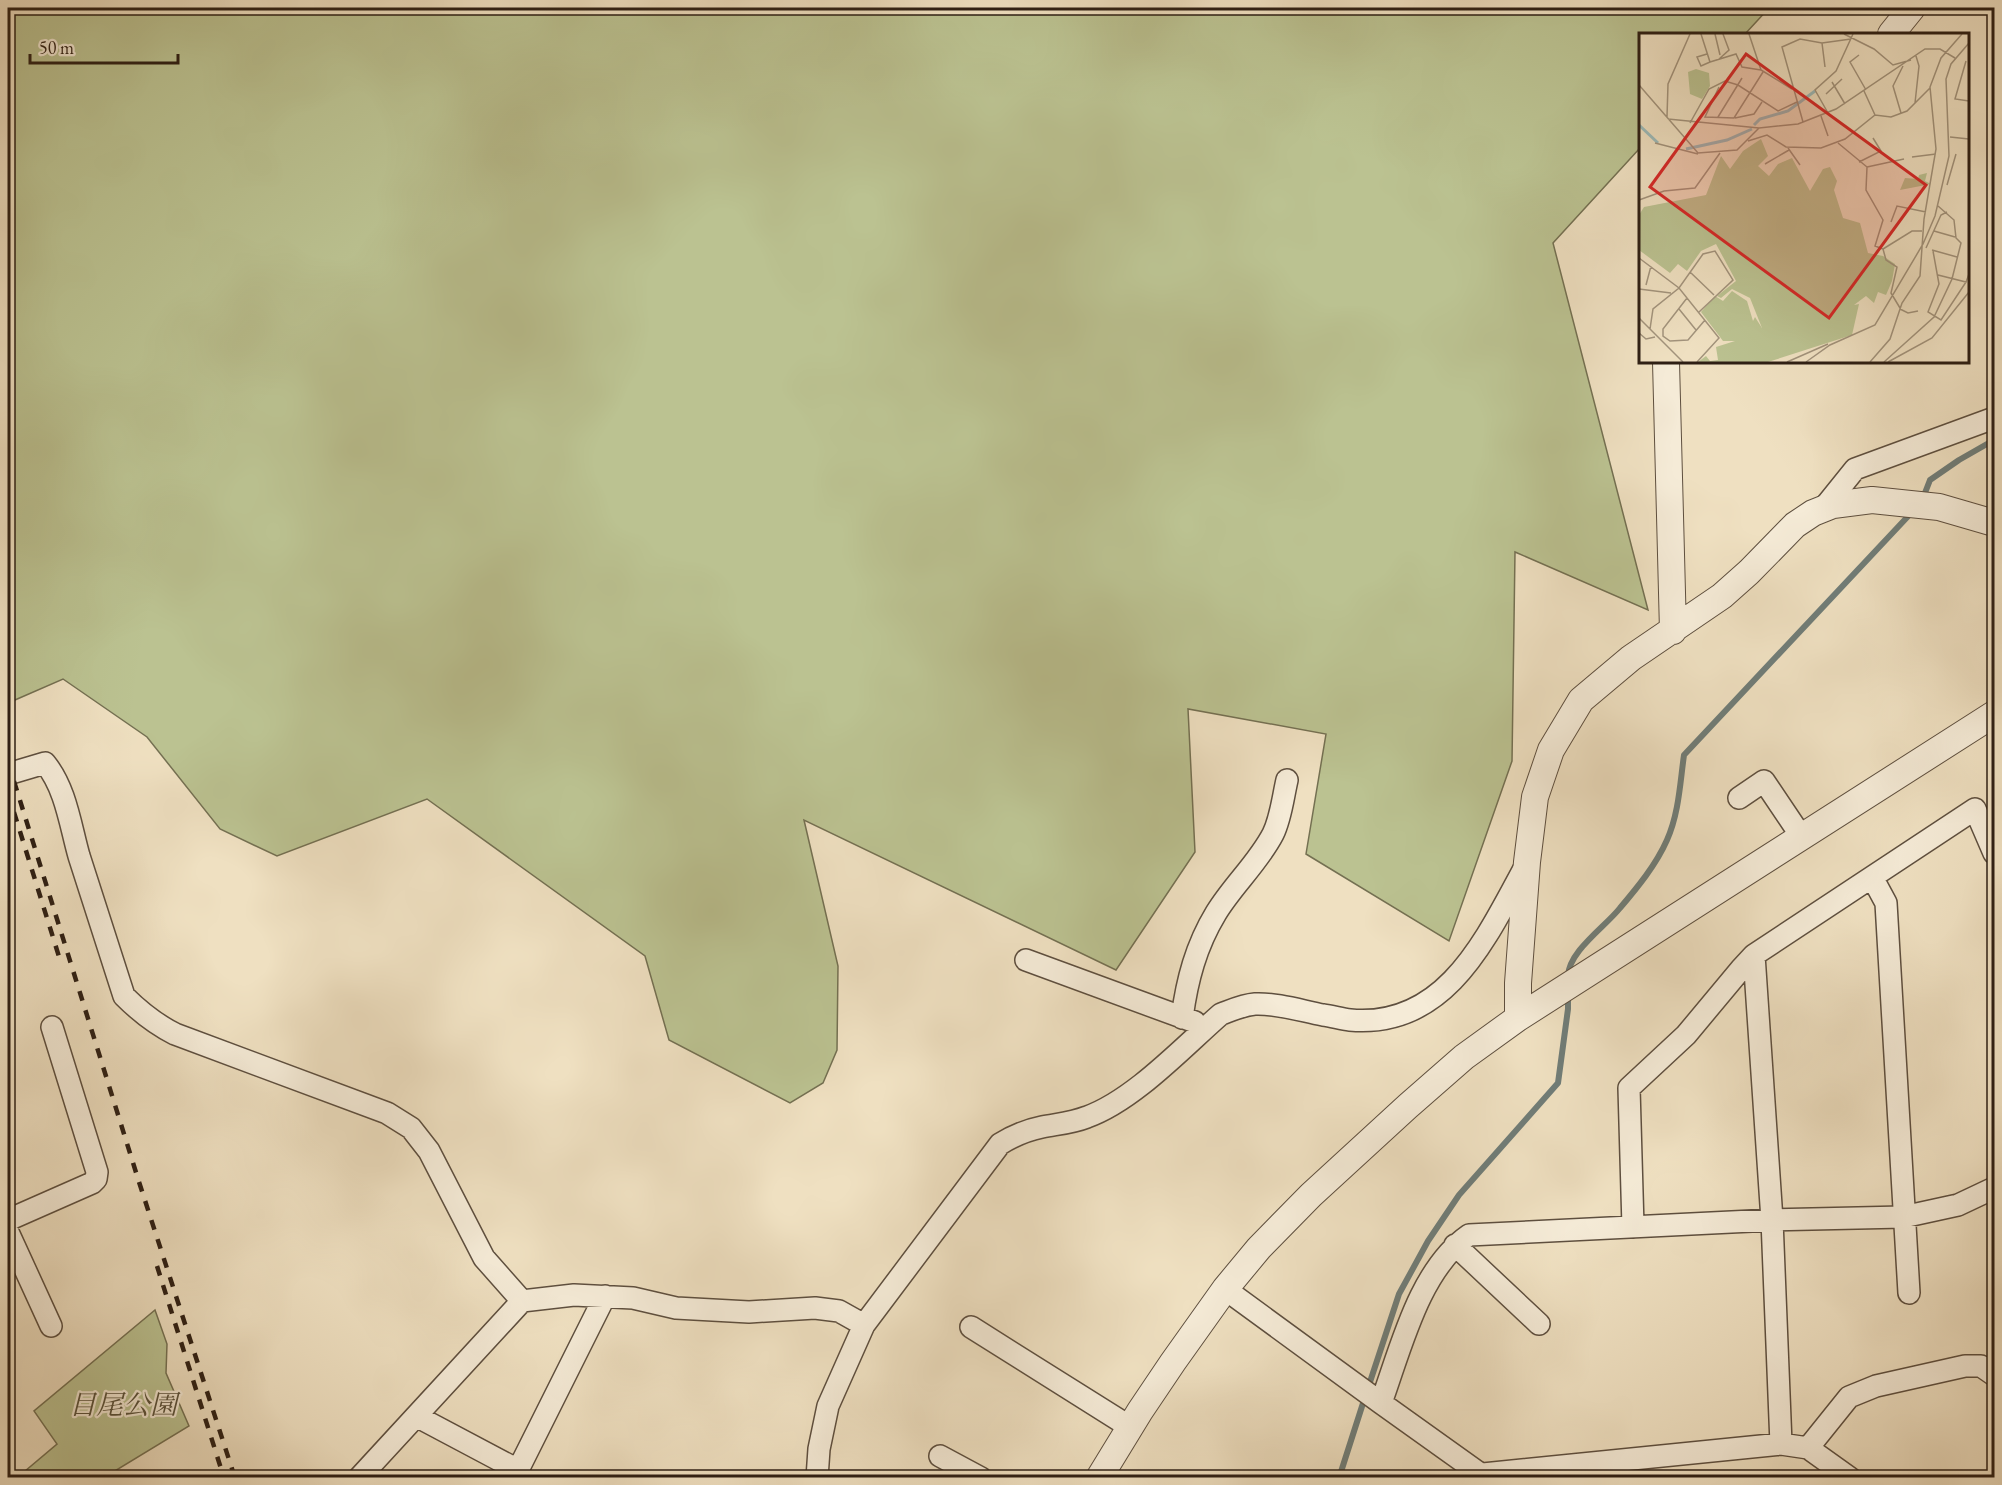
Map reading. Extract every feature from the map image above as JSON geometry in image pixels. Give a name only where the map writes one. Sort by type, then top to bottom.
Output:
[{"type":"street","points":[[1892,33],[1912,8]]},
{"type":"street","points":[[1666,363],[1673,630]]},
{"type":"street","points":[[1822,510],[1856,469],[1995,418]]},
{"type":"street","points":[[1518,1018],[1518,983],[1527,862],[1535,797],[1551,750],[1581,700],[1631,658],[1722,596],[1795,525],[1822,510],[1872,500],[1939,507],[1995,523]]},
{"type":"street","points":[[1099,1478],[1130,1426],[1173,1362],[1225,1289],[1258,1248],[1311,1195],[1464,1057],[1558,992],[1995,714]]},
{"type":"street","points":[[8,774],[45,763],[54,774],[62,791],[79,855],[124,996],[154,1023],[174,1034],[387,1113],[411,1128],[429,1151],[484,1258],[522,1301]]},
{"type":"street","points":[[1182,1018],[1186,986],[1198,944],[1217,912],[1263,850],[1274,831],[1287,780]]},
{"type":"street","points":[[1739,798],[1764,781],[1801,836]]},
{"type":"street","points":[[1633,1227],[1629,1088],[1686,1035],[1754,955],[1975,809],[1995,853]]},
{"type":"street","points":[[817,1478],[819,1449],[828,1406],[864,1325],[1000,1143],[1016,1134],[1087,1118],[1107,1108],[1131,1093],[1221,1014],[1237,1008],[1256,1004],[1351,1020],[1389,1018],[1419,1006],[1445,989],[1464,969],[1481,945],[1527,862]]},
{"type":"street","points":[[1872,877],[1886,903],[1909,1293]]},
{"type":"street","points":[[1754,955],[1772,1220],[1781,1444]]},
{"type":"street","points":[[1026,960],[1207,1026]]},
{"type":"street","points":[[51,1326],[8,1222],[92,1183],[96,1179],[96,1172],[52,1027]]},
{"type":"street","points":[[1381,1403],[1420,1296],[1455,1245],[1469,1235],[1903,1216],[1958,1205],[1995,1188]]},
{"type":"street","points":[[1455,1245],[1539,1324]]},
{"type":"street","points":[[1225,1289],[1485,1476],[1781,1444],[1808,1448],[1850,1478]]},
{"type":"street","points":[[360,1478],[522,1301],[574,1295],[633,1298],[676,1308],[749,1312],[815,1308],[838,1311],[864,1325]]},
{"type":"street","points":[[416,1416],[516,1474],[605,1296]]},
{"type":"street","points":[[972,1327],[1130,1426]]},
{"type":"street","points":[[1808,1448],[1849,1397],[1876,1386],[1965,1366],[1981,1366],[1995,1375]]},
{"type":"street","points":[[940,1456],[981,1478]]},
{"type":"green space","points":[[8,8],[1769,8],[1746,33],[1639,33],[1639,149],[1553,243],[1648,610],[1515,552],[1512,761],[1449,941],[1306,854],[1326,734],[1188,709],[1195,852],[1116,970],[804,820],[838,966],[837,1050],[823,1083],[790,1103],[669,1040],[645,956],[427,799],[277,856],[220,829],[147,737],[63,679],[8,703]]},
{"type":"green space","name":"目尾公園","points":[[155,1310],[167,1344],[166,1373],[189,1426],[105,1477],[18,1477],[57,1444],[34,1411]]},
{"type":"waterway","points":[[1923,498],[1930,480],[1994,440]]},
{"type":"waterway","points":[[1568,976],[1574,958],[1633,892],[1663,849],[1677,809],[1684,755],[1913,511]]},
{"type":"waterway","points":[[1368,1388],[1399,1294],[1428,1241],[1459,1195],[1558,1083],[1568,996]]},
{"type":"waterway","points":[[1339,1478],[1365,1397]]},
{"type":"railway","points":[[8,762],[139,1182],[235,1478]]},
{"type":"railway","points":[[8,793],[61,963]]},
{"type":"railway","points":[[157,1266],[224,1478]]}]
